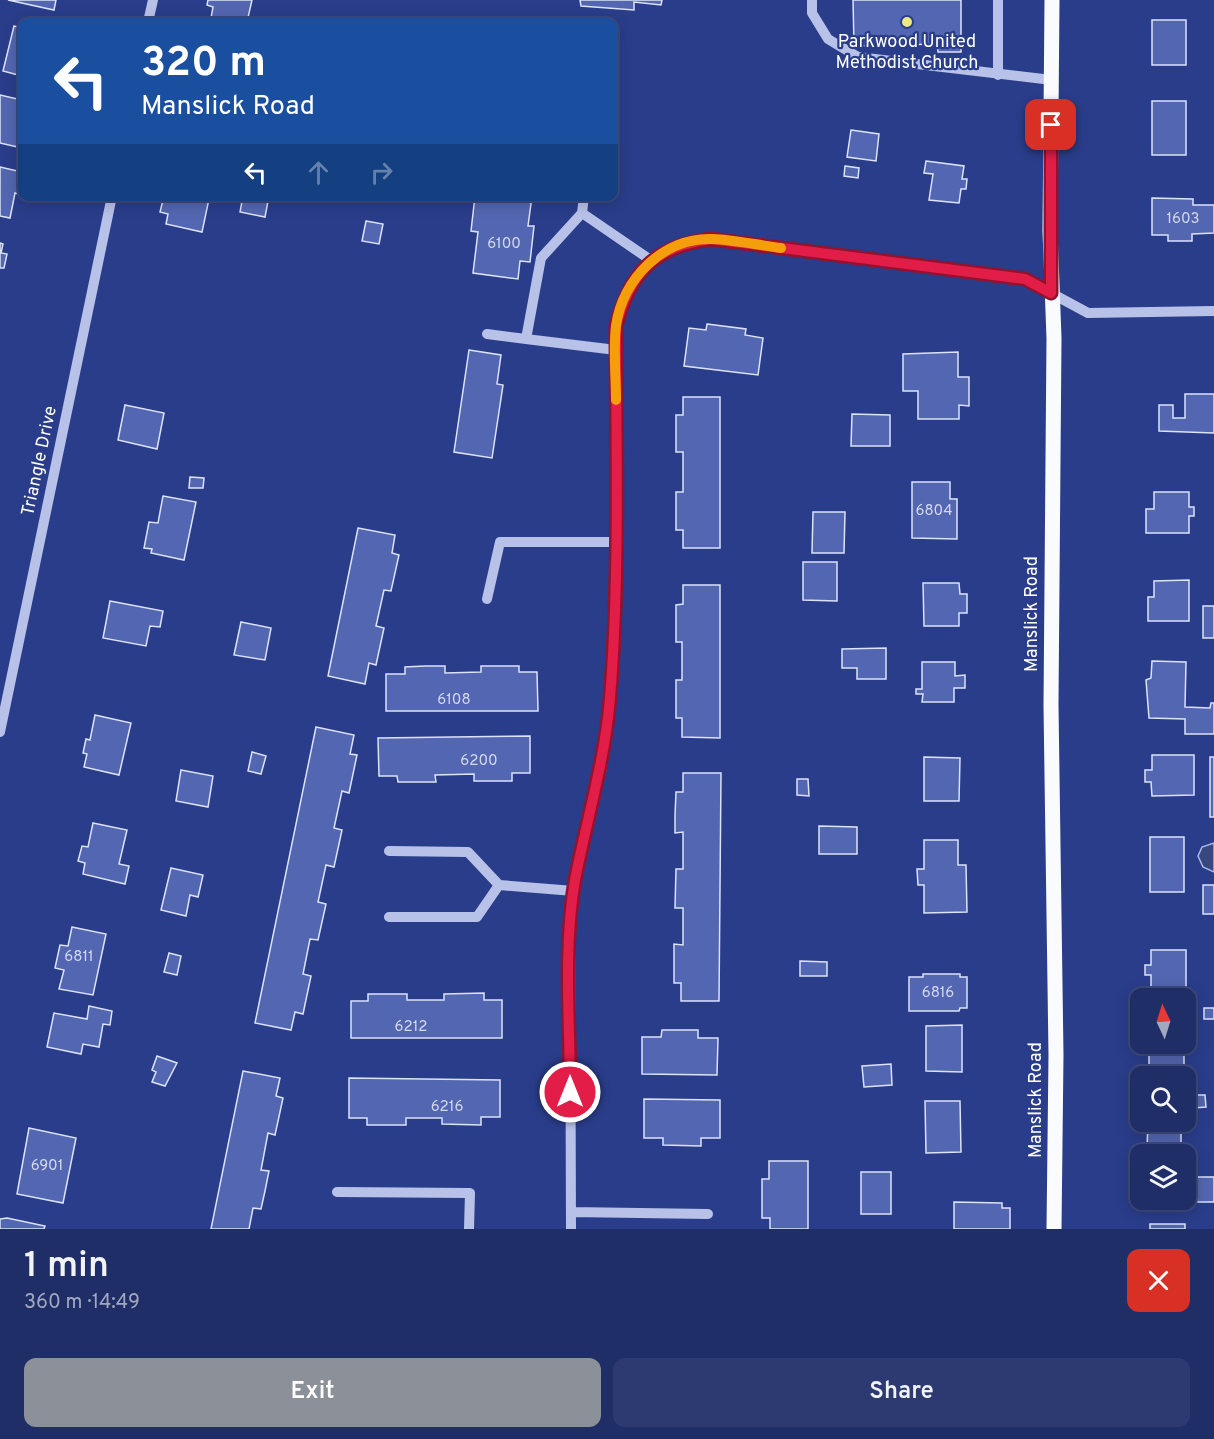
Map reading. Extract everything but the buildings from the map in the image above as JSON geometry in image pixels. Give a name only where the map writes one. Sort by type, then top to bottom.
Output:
[{"type":"main road","name":"Manslick Road","points":[[1052,0],[1051,293],[1054,338],[1051,705],[1056,1055],[1054,1229]]},
{"type":"street","points":[[149,18],[153,0]]},
{"type":"street","points":[[812,0],[812,13],[828,39],[858,57],[1052,80]]},
{"type":"street","points":[[998,0],[998,75]]},
{"type":"street","name":"Triangle Drive","points":[[0,732],[111,201]]},
{"type":"street","points":[[526,339],[541,258],[582,213],[583,201]]},
{"type":"street","points":[[582,213],[652,261]]},
{"type":"street","points":[[571,1229],[570,924],[574,891],[602,767],[610,698],[615,542],[616,326],[622,302],[631,284],[665,250],[687,242],[711,239],[1025,279],[1088,313],[1214,311]]},
{"type":"street","points":[[487,334],[616,350]]},
{"type":"street","points":[[487,599],[500,542],[615,542]]},
{"type":"street","points":[[389,851],[468,852],[499,885],[574,891]]},
{"type":"street","points":[[389,917],[477,917],[499,885]]},
{"type":"street","points":[[337,1192],[470,1193],[469,1229]]},
{"type":"street","points":[[571,1212],[708,1214]]},
{"type":"water","points":[[1214,843],[1214,872],[1203,867],[1198,856],[1202,847]]},
{"type":"slow traffic","points":[[616,400],[616,326],[622,302],[631,284],[643,269],[665,250],[687,242],[711,239],[781,248]]},
{"type":"place","name":"Parkwood United Methodist Church","points":[[907,22]]},
{"type":"route","points":[[570,1092],[570,924],[575,880],[602,767],[610,698],[615,570],[616,326],[622,302],[631,284],[643,269],[665,250],[687,242],[711,239],[1025,279],[1051,293],[1051,125]]}]
